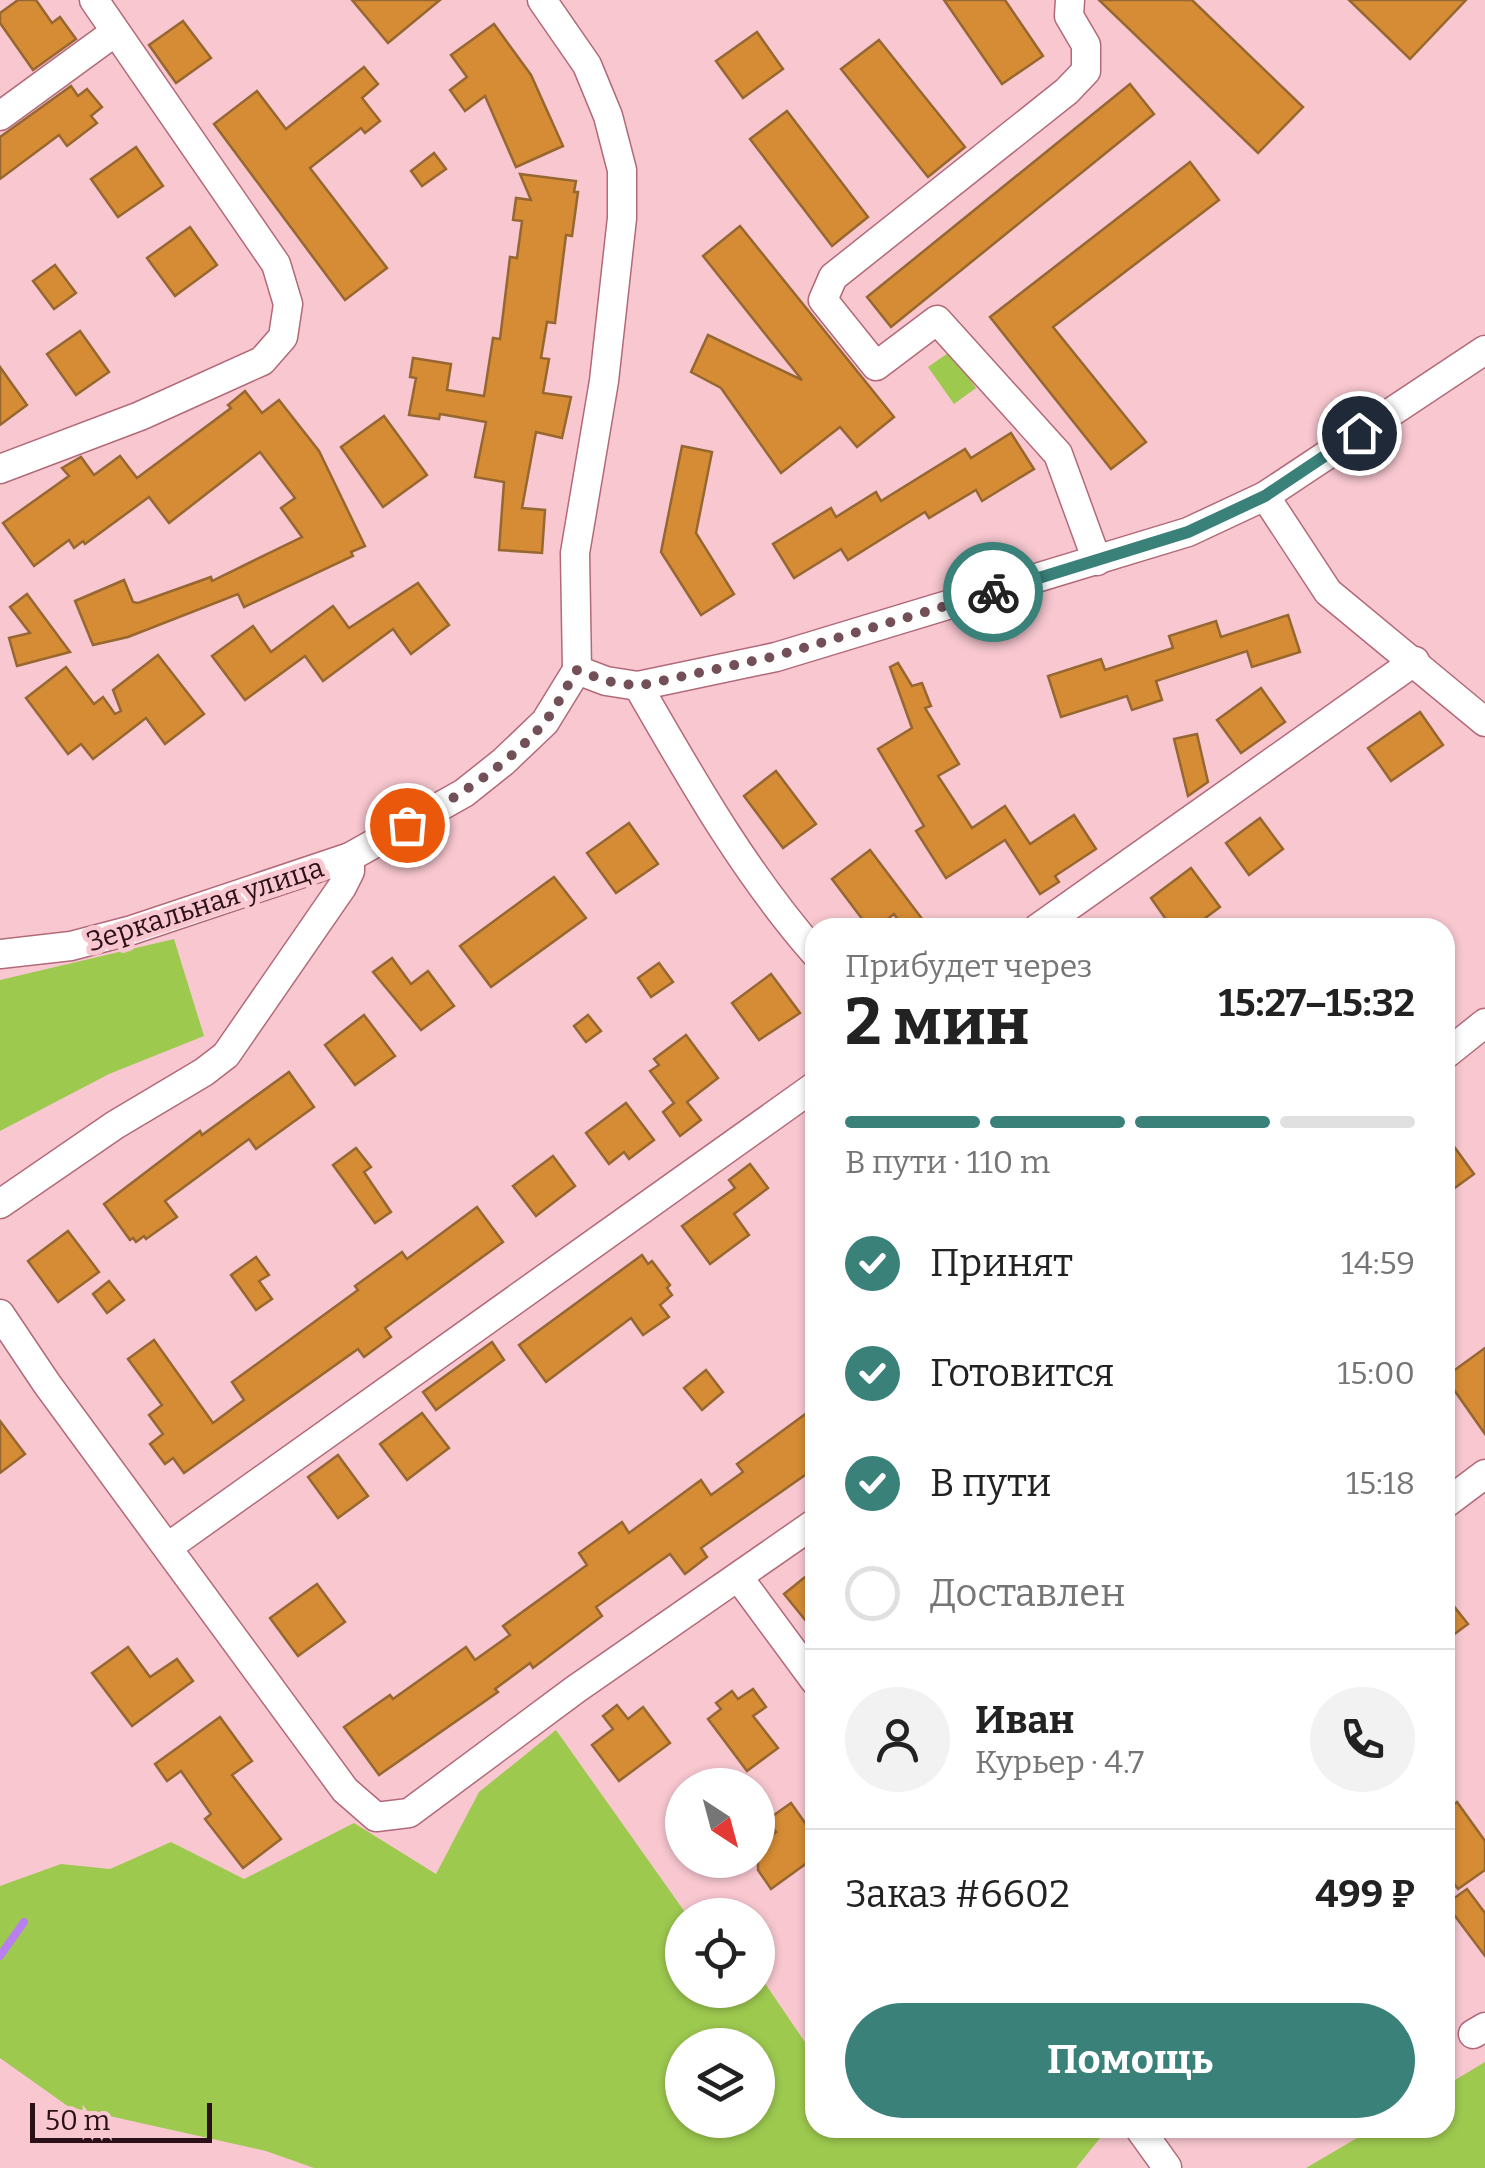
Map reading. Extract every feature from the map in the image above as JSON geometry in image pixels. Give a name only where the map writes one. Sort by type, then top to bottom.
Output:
[{"type":"street","points":[[0,469],[140,416],[262,361],[283,337],[288,304],[276,264],[94,0]]},
{"type":"street","points":[[542,0],[587,65],[608,116],[622,170],[622,218],[604,381],[575,553],[577,670],[606,681],[638,686],[776,656],[1188,532],[1265,496],[1485,350]]},
{"type":"street","points":[[1070,0],[1070,16],[1086,46],[1086,71],[1068,91],[834,277],[824,300],[876,366],[937,320],[1058,454],[1097,560]]},
{"type":"street","points":[[0,116],[115,32]]},
{"type":"street","points":[[1265,496],[1328,592],[1485,722]]},
{"type":"street","points":[[1052,918],[1415,662]]},
{"type":"street","name":"Зеркальная улица","points":[[0,954],[71,946],[132,930],[350,857],[464,793],[502,762],[545,722],[577,670]]},
{"type":"street","points":[[638,686],[704,801],[805,942]]},
{"type":"street","points":[[0,1204],[226,1054],[342,887],[350,871],[350,857]]},
{"type":"street","points":[[1455,1047],[1485,1023]]},
{"type":"street","points":[[168,1547],[805,1093]]},
{"type":"street","points":[[0,1314],[47,1384],[346,1790],[376,1817],[409,1813],[576,1688],[805,1530]]},
{"type":"street","points":[[1455,1496],[1485,1474]]},
{"type":"street","points":[[739,1578],[805,1667]]},
{"type":"street","points":[[1145,2138],[1167,2167]]},
{"type":"green space","points":[[951,351],[976,388],[954,404],[928,367]]},
{"type":"green space","points":[[174,939],[204,1036],[109,1074],[0,1131],[0,980]]},
{"type":"green space","points":[[556,1730],[675,1898],[665,1898],[665,2008],[775,2008],[775,1998],[805,2042],[805,2138],[1100,2138],[1076,2168],[314,2168],[266,2151],[69,2107],[0,2058],[0,1886],[61,1864],[110,1869],[171,1842],[244,1879],[354,1823],[436,1874],[479,1792]]},
{"type":"green space","points":[[1485,2062],[1485,2168],[1306,2168],[1357,2138],[1455,2138],[1455,2080]]},
{"type":"building","points":[[18,0],[36,0],[52,23],[60,17],[76,39],[33,70],[0,23],[0,13]]},
{"type":"building","points":[[352,0],[440,0],[388,43]]},
{"type":"building","points":[[944,0],[1005,0],[1043,56],[1002,84]]},
{"type":"building","points":[[1099,0],[1192,0],[1303,107],[1258,153]]},
{"type":"building","points":[[1349,0],[1466,0],[1410,59]]},
{"type":"building","points":[[183,21],[211,58],[176,83],[149,45]]},
{"type":"building","points":[[494,24],[531,75],[563,146],[516,167],[485,96],[465,111],[450,90],[467,77],[451,55]]},
{"type":"building","points":[[757,32],[783,69],[743,98],[716,61]]},
{"type":"building","points":[[879,40],[965,147],[928,177],[841,69]]},
{"type":"building","points":[[364,67],[378,84],[362,98],[380,121],[365,133],[361,128],[310,168],[387,268],[345,300],[214,124],[257,91],[286,129]]},
{"type":"building","points":[[1130,84],[1154,114],[891,327],[867,297]]},
{"type":"building","points":[[71,86],[78,96],[87,89],[102,107],[91,116],[97,123],[67,146],[59,135],[0,179],[0,137]]},
{"type":"building","points":[[787,111],[868,217],[832,246],[750,139]]},
{"type":"building","points":[[136,147],[163,186],[118,217],[91,179]]},
{"type":"building","points":[[434,153],[446,169],[422,186],[411,171]]},
{"type":"building","points":[[1190,162],[1219,200],[1053,327],[1146,442],[1111,469],[990,317]]},
{"type":"building","points":[[520,174],[576,181],[574,192],[578,192],[572,236],[566,235],[555,323],[547,322],[541,358],[549,359],[543,393],[571,397],[562,438],[536,432],[522,508],[545,510],[542,553],[499,550],[504,482],[475,477],[486,422],[440,414],[439,419],[409,415],[416,378],[410,377],[413,358],[451,364],[447,390],[484,396],[493,338],[500,339],[510,257],[517,258],[522,221],[513,220],[516,198],[531,200]]},
{"type":"building","points":[[740,226],[894,417],[857,447],[840,427],[781,473],[721,388],[691,372],[708,335],[802,380],[703,256]]},
{"type":"building","points":[[190,227],[217,265],[175,296],[147,258]]},
{"type":"building","points":[[55,265],[76,293],[54,309],[33,281]]},
{"type":"building","points":[[80,331],[109,372],[76,395],[47,354]]},
{"type":"building","points":[[0,367],[27,405],[0,425]]},
{"type":"building","points":[[245,391],[262,413],[279,400],[319,451],[365,546],[351,552],[353,556],[244,607],[238,594],[128,637],[93,645],[75,601],[124,580],[133,602],[138,603],[211,577],[212,581],[302,537],[281,508],[295,498],[260,452],[169,523],[149,497],[85,544],[83,541],[74,548],[69,540],[34,566],[3,523],[69,476],[62,468],[81,457],[94,475],[120,456],[137,478],[231,408],[228,405]]},
{"type":"building","points":[[384,416],[427,475],[383,507],[341,447]]},
{"type":"building","points":[[1011,433],[1034,469],[982,501],[976,490],[929,518],[925,512],[848,560],[841,549],[794,578],[773,544],[831,508],[836,517],[876,492],[881,501],[965,449],[971,458]]},
{"type":"building","points":[[682,446],[712,452],[696,533],[734,594],[701,615],[661,552]]},
{"type":"building","points":[[418,583],[449,625],[411,654],[393,629],[323,681],[305,656],[245,700],[212,656],[253,626],[271,652],[333,606],[349,628]]},
{"type":"building","points":[[27,594],[70,652],[17,666],[9,638],[30,633],[10,607]]},
{"type":"building","points":[[1288,615],[1300,652],[1252,667],[1247,651],[1156,681],[1162,700],[1132,710],[1127,696],[1061,717],[1048,676],[1101,659],[1105,670],[1173,648],[1169,636],[1216,621],[1221,637]]},
{"type":"building","points":[[158,655],[204,714],[165,744],[146,718],[93,759],[81,744],[68,754],[26,698],[66,667],[94,704],[103,697],[115,714],[121,711],[113,690]]},
{"type":"building","points":[[898,663],[912,686],[922,683],[931,706],[925,708],[959,764],[938,776],[972,828],[1005,806],[1030,844],[1074,815],[1096,849],[1055,876],[1059,882],[1040,894],[1005,840],[946,878],[916,831],[924,826],[878,749],[912,728],[890,667]]},
{"type":"building","points":[[1261,688],[1285,722],[1241,753],[1217,720]]},
{"type":"building","points":[[1420,712],[1443,745],[1391,781],[1368,748]]},
{"type":"building","points":[[1197,734],[1208,782],[1188,796],[1174,739]]},
{"type":"building","points":[[776,771],[816,824],[783,848],[744,796]]},
{"type":"building","points":[[1260,818],[1283,849],[1249,875],[1226,843]]},
{"type":"building","points":[[629,823],[658,864],[616,893],[587,853]]},
{"type":"building","points":[[870,850],[921,918],[897,918],[894,914],[889,918],[861,918],[832,879]]},
{"type":"building","points":[[1191,868],[1220,907],[1205,918],[1165,918],[1151,898]]},
{"type":"building","points":[[554,877],[586,918],[491,987],[460,946]]},
{"type":"building","points":[[392,958],[411,984],[428,971],[454,1006],[421,1030],[373,972]]},
{"type":"building","points":[[659,963],[673,982],[651,997],[638,978]]},
{"type":"building","points":[[771,974],[800,1013],[759,1040],[732,1003]]},
{"type":"building","points":[[364,1015],[395,1056],[355,1085],[325,1045]]},
{"type":"building","points":[[588,1015],[601,1031],[586,1042],[574,1026]]},
{"type":"building","points":[[686,1035],[718,1078],[687,1102],[701,1120],[680,1136],[663,1112],[674,1103],[650,1071],[659,1065],[654,1059]]},
{"type":"building","points":[[289,1072],[314,1107],[256,1149],[249,1139],[165,1201],[177,1217],[146,1239],[144,1236],[136,1242],[130,1240],[104,1204],[200,1131],[202,1135]]},
{"type":"building","points":[[626,1103],[654,1140],[629,1159],[624,1152],[609,1164],[586,1133]]},
{"type":"building","points":[[356,1148],[371,1167],[364,1172],[391,1212],[375,1223],[333,1165]]},
{"type":"building","points":[[1455,1148],[1474,1174],[1455,1188]]},
{"type":"building","points":[[553,1156],[575,1186],[536,1216],[513,1186]]},
{"type":"building","points":[[750,1164],[768,1188],[734,1214],[749,1235],[710,1264],[682,1226],[735,1188],[729,1180]]},
{"type":"building","points":[[477,1207],[503,1242],[385,1328],[391,1337],[364,1357],[358,1349],[184,1473],[173,1458],[165,1464],[150,1444],[163,1434],[149,1415],[162,1405],[128,1359],[154,1340],[213,1423],[244,1400],[232,1382],[358,1290],[355,1286],[402,1252],[407,1259]]},
{"type":"building","points":[[68,1231],[99,1272],[58,1302],[28,1261]]},
{"type":"building","points":[[642,1255],[648,1264],[652,1261],[670,1285],[667,1288],[672,1295],[660,1305],[669,1317],[643,1335],[631,1318],[546,1382],[519,1345]]},
{"type":"building","points":[[256,1257],[269,1275],[259,1281],[272,1299],[256,1310],[231,1275]]},
{"type":"building","points":[[109,1281],[124,1300],[107,1313],[93,1294]]},
{"type":"building","points":[[492,1342],[504,1360],[436,1410],[423,1392]]},
{"type":"building","points":[[1485,1348],[1485,1434],[1455,1391],[1455,1370]]},
{"type":"building","points":[[706,1370],[723,1392],[702,1410],[684,1388]]},
{"type":"building","points":[[422,1413],[449,1448],[407,1480],[380,1444]]},
{"type":"building","points":[[805,1414],[805,1475],[701,1548],[707,1557],[685,1574],[670,1554],[596,1607],[602,1616],[533,1668],[530,1663],[495,1689],[498,1692],[379,1775],[344,1727],[390,1695],[393,1699],[466,1647],[475,1660],[510,1635],[503,1626],[587,1565],[579,1553],[622,1522],[629,1533],[701,1480],[711,1495],[743,1472],[737,1464]]},
{"type":"building","points":[[0,1421],[25,1454],[0,1473]]},
{"type":"building","points":[[338,1455],[368,1496],[338,1518],[308,1477]]},
{"type":"building","points":[[805,1577],[805,1620],[784,1594]]},
{"type":"building","points":[[317,1584],[345,1622],[298,1656],[270,1618]]},
{"type":"building","points":[[1455,1608],[1468,1624],[1455,1634]]},
{"type":"building","points":[[128,1647],[150,1677],[177,1659],[193,1681],[132,1726],[92,1673]]},
{"type":"building","points":[[753,1689],[766,1707],[753,1716],[778,1748],[751,1768],[745,1768],[708,1719],[721,1709],[716,1703],[732,1691],[738,1699]]},
{"type":"building","points":[[617,1705],[628,1719],[643,1707],[670,1743],[619,1781],[592,1745],[613,1729],[603,1716]]},
{"type":"building","points":[[220,1717],[252,1761],[232,1775],[281,1839],[243,1868],[205,1819],[211,1814],[181,1771],[167,1781],[155,1764]]},
{"type":"building","points":[[791,1803],[805,1823],[805,1864],[771,1889],[763,1878],[775,1878],[775,1814]]},
{"type":"building","points":[[1455,1804],[1485,1841],[1485,1870],[1458,1889],[1455,1885]]},
{"type":"building","points":[[1467,1889],[1485,1913],[1485,1956],[1455,1916],[1455,1898]]},
{"type":"waterway","points":[[0,1956],[24,1922]]},
{"type":"way so far","points":[[407,825],[464,793],[502,762],[545,722],[577,670],[606,681],[638,686],[776,656],[993,592]]},
{"type":"route","points":[[993,592],[1188,532],[1265,496],[1359,433]]}]
